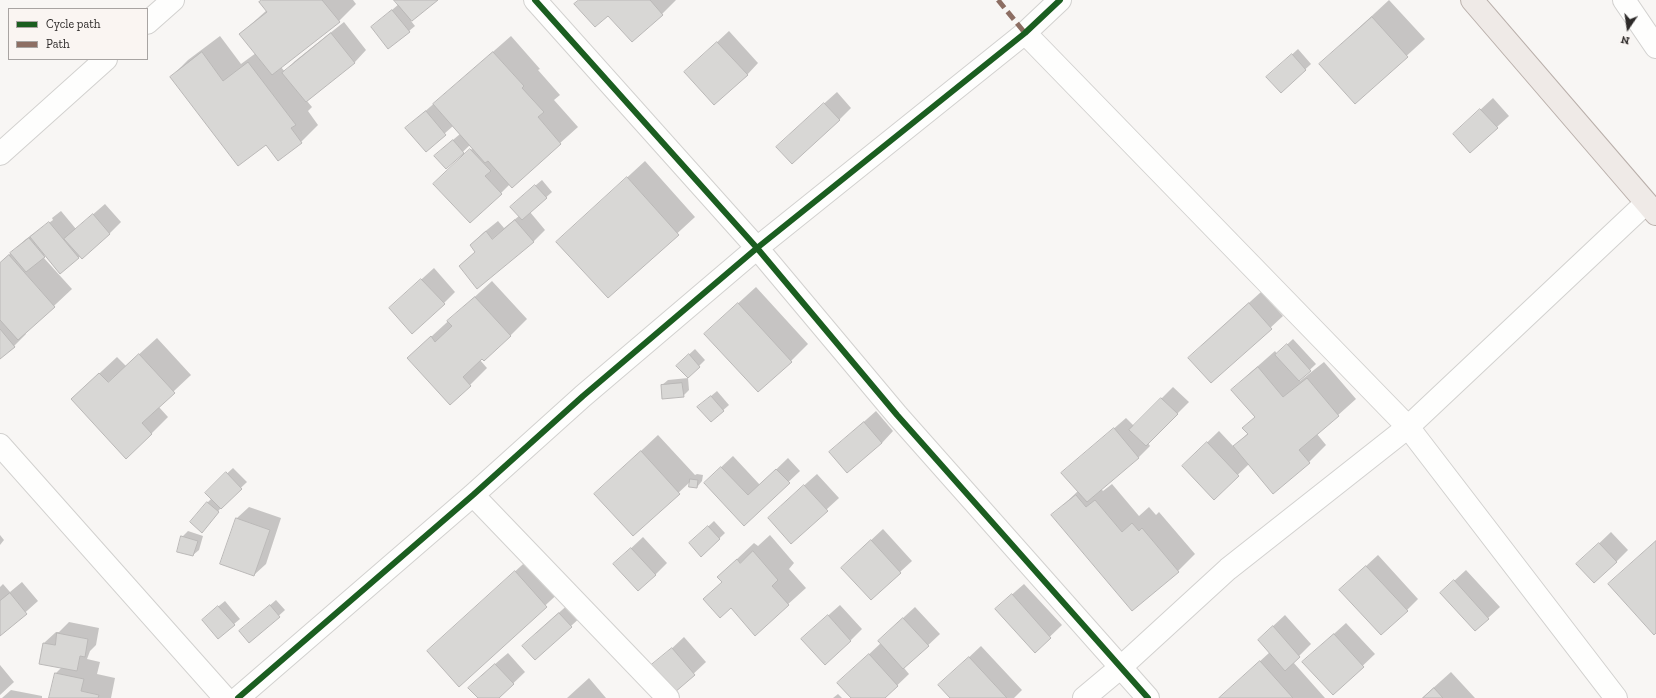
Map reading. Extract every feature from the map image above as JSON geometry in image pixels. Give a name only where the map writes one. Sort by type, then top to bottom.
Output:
[{"type":"main road","points":[[1472,0],[1651,209]]},
{"type":"street","points":[[148,22],[173,0]]},
{"type":"street","points":[[535,0],[757,248],[897,415],[1148,698]]},
{"type":"street","points":[[238,698],[473,495],[583,396],[757,248],[1025,33],[1060,0]]},
{"type":"street","points":[[1624,0],[1656,47]]},
{"type":"street","points":[[1025,33],[1408,427],[1616,698]]},
{"type":"street","points":[[0,154],[105,60]]},
{"type":"street","points":[[1084,698],[1121,667],[1228,569],[1408,427],[1651,209]]},
{"type":"street","points":[[0,444],[225,698]]},
{"type":"street","points":[[473,495],[668,698]]},
{"type":"building","points":[[262,0],[322,0],[340,22],[272,75],[239,34],[267,12],[259,2]]},
{"type":"building","points":[[394,0],[438,0],[412,21]]},
{"type":"building","points":[[579,0],[650,0],[663,15],[632,42],[608,16],[595,27],[574,4]]},
{"type":"building","points":[[392,10],[410,32],[388,49],[371,27]]},
{"type":"building","points":[[1372,17],[1408,57],[1355,104],[1319,64]]},
{"type":"building","points":[[331,33],[355,63],[306,102],[282,73]]},
{"type":"building","points":[[717,42],[748,75],[714,105],[684,72]]},
{"type":"building","points":[[202,52],[223,81],[248,62],[296,125],[291,128],[302,143],[278,161],[266,145],[238,166],[170,77]]},
{"type":"building","points":[[493,52],[524,86],[522,88],[544,112],[538,117],[561,144],[512,188],[488,161],[485,163],[433,104]]},
{"type":"building","points":[[1292,54],[1306,70],[1281,93],[1266,77]]},
{"type":"building","points":[[824,103],[840,120],[792,164],[776,147]]},
{"type":"building","points":[[1480,109],[1498,128],[1470,153],[1453,134]]},
{"type":"building","points":[[426,111],[446,135],[426,152],[405,128]]},
{"type":"building","points":[[453,140],[464,153],[446,169],[434,156]]},
{"type":"building","points":[[470,149],[491,171],[485,176],[502,194],[470,223],[433,184]]},
{"type":"building","points":[[627,177],[679,235],[608,298],[556,242]]},
{"type":"building","points":[[535,185],[547,198],[522,220],[510,207]]},
{"type":"building","points":[[93,214],[110,234],[82,259],[64,239]]},
{"type":"building","points":[[515,220],[534,242],[477,289],[459,266],[475,252],[470,245],[486,231],[492,239]]},
{"type":"building","points":[[49,222],[79,258],[60,274],[30,237]]},
{"type":"building","points":[[29,238],[45,257],[26,272],[10,253]]},
{"type":"building","points":[[9,255],[55,307],[18,340],[0,320],[0,263]]},
{"type":"building","points":[[421,279],[445,304],[412,334],[389,308]]},
{"type":"building","points":[[475,297],[511,336],[484,361],[482,359],[463,377],[471,386],[450,405],[407,358],[431,336],[435,342],[452,326],[447,321]]},
{"type":"building","points":[[738,303],[792,362],[758,392],[704,334]]},
{"type":"building","points":[[1249,303],[1272,329],[1211,383],[1188,358]]},
{"type":"building","points":[[0,329],[15,347],[0,359]]},
{"type":"building","points":[[1287,344],[1311,371],[1299,381],[1275,355]]},
{"type":"building","points":[[139,354],[175,393],[142,423],[152,434],[126,459],[71,399],[99,373],[108,382]]},
{"type":"building","points":[[689,354],[700,367],[688,378],[676,366]]},
{"type":"building","points":[[1258,367],[1283,397],[1307,378],[1339,416],[1299,450],[1310,463],[1273,494],[1233,446],[1248,434],[1242,428],[1255,417],[1231,390]]},
{"type":"building","points":[[682,383],[684,397],[662,399],[661,385]]},
{"type":"building","points":[[711,396],[724,411],[711,422],[697,407]]},
{"type":"building","points":[[1161,398],[1178,414],[1146,446],[1129,430]]},
{"type":"building","points":[[864,422],[882,443],[847,473],[829,452]]},
{"type":"building","points":[[1114,428],[1139,458],[1087,502],[1061,473]]},
{"type":"building","points":[[1207,442],[1239,476],[1214,500],[1182,466]]},
{"type":"building","points":[[641,451],[680,494],[633,536],[594,494]]},
{"type":"building","points":[[721,467],[748,495],[776,469],[790,483],[744,526],[704,483]]},
{"type":"building","points":[[226,472],[242,489],[221,509],[205,493]]},
{"type":"building","points":[[690,479],[698,480],[697,488],[689,487]]},
{"type":"building","points":[[804,485],[828,511],[791,544],[768,518]]},
{"type":"building","points":[[1076,495],[1086,507],[1095,500],[1122,532],[1132,523],[1139,531],[1142,528],[1179,572],[1132,611],[1051,515]]},
{"type":"building","points":[[207,502],[219,512],[202,533],[190,522]]},
{"type":"building","points":[[236,518],[270,530],[254,576],[220,564]]},
{"type":"building","points":[[708,526],[720,539],[701,557],[689,543]]},
{"type":"building","points":[[181,536],[198,541],[193,556],[177,552]]},
{"type":"building","points":[[871,540],[901,573],[871,600],[841,568]]},
{"type":"building","points":[[1656,541],[1656,633],[1654,635],[1608,584]]},
{"type":"building","points":[[1599,543],[1617,562],[1594,583],[1576,564]]},
{"type":"building","points":[[631,548],[656,575],[638,591],[613,564]]},
{"type":"building","points":[[753,551],[778,580],[772,586],[789,605],[755,636],[731,608],[720,618],[703,599],[722,582],[717,577],[737,559],[740,563]]},
{"type":"building","points":[[1366,566],[1408,611],[1381,635],[1339,590]]},
{"type":"building","points":[[515,571],[547,607],[459,687],[427,651]]},
{"type":"building","points":[[1454,580],[1489,619],[1475,631],[1440,593]]},
{"type":"building","points":[[10,593],[27,614],[0,636],[0,601]]},
{"type":"building","points":[[1012,594],[1051,638],[1035,653],[995,609]]},
{"type":"building","points":[[270,605],[280,617],[249,643],[239,631]]},
{"type":"building","points":[[218,606],[235,625],[218,639],[202,620]]},
{"type":"building","points":[[559,613],[572,627],[535,660],[522,646]]},
{"type":"building","points":[[828,615],[851,641],[825,665],[801,639]]},
{"type":"building","points":[[903,618],[929,646],[903,669],[878,641]]},
{"type":"building","points":[[1273,626],[1300,657],[1285,671],[1258,640]]},
{"type":"building","points":[[57,633],[88,639],[85,657],[80,656],[77,671],[39,664],[43,643],[55,645]]},
{"type":"building","points":[[1334,634],[1364,667],[1333,695],[1302,662]]},
{"type":"building","points":[[672,648],[695,675],[674,693],[650,666]]},
{"type":"building","points":[[869,654],[898,686],[885,698],[851,698],[837,683]]},
{"type":"building","points":[[969,657],[1007,698],[950,698],[938,685]]},
{"type":"building","points":[[1260,661],[1293,698],[1219,698]]},
{"type":"building","points":[[495,664],[514,684],[499,698],[478,698],[468,688]]},
{"type":"building","points":[[55,673],[84,679],[81,691],[99,695],[98,698],[49,698]]},
{"type":"building","points":[[1434,688],[1443,698],[1423,698]]},
{"type":"marked path","points":[[998,0],[1025,33]]},
{"type":"cycle path","points":[[535,0],[757,248],[897,415],[1148,698]]},
{"type":"cycle path","points":[[238,698],[473,495],[583,396],[757,248],[1025,33],[1060,0]]}]
